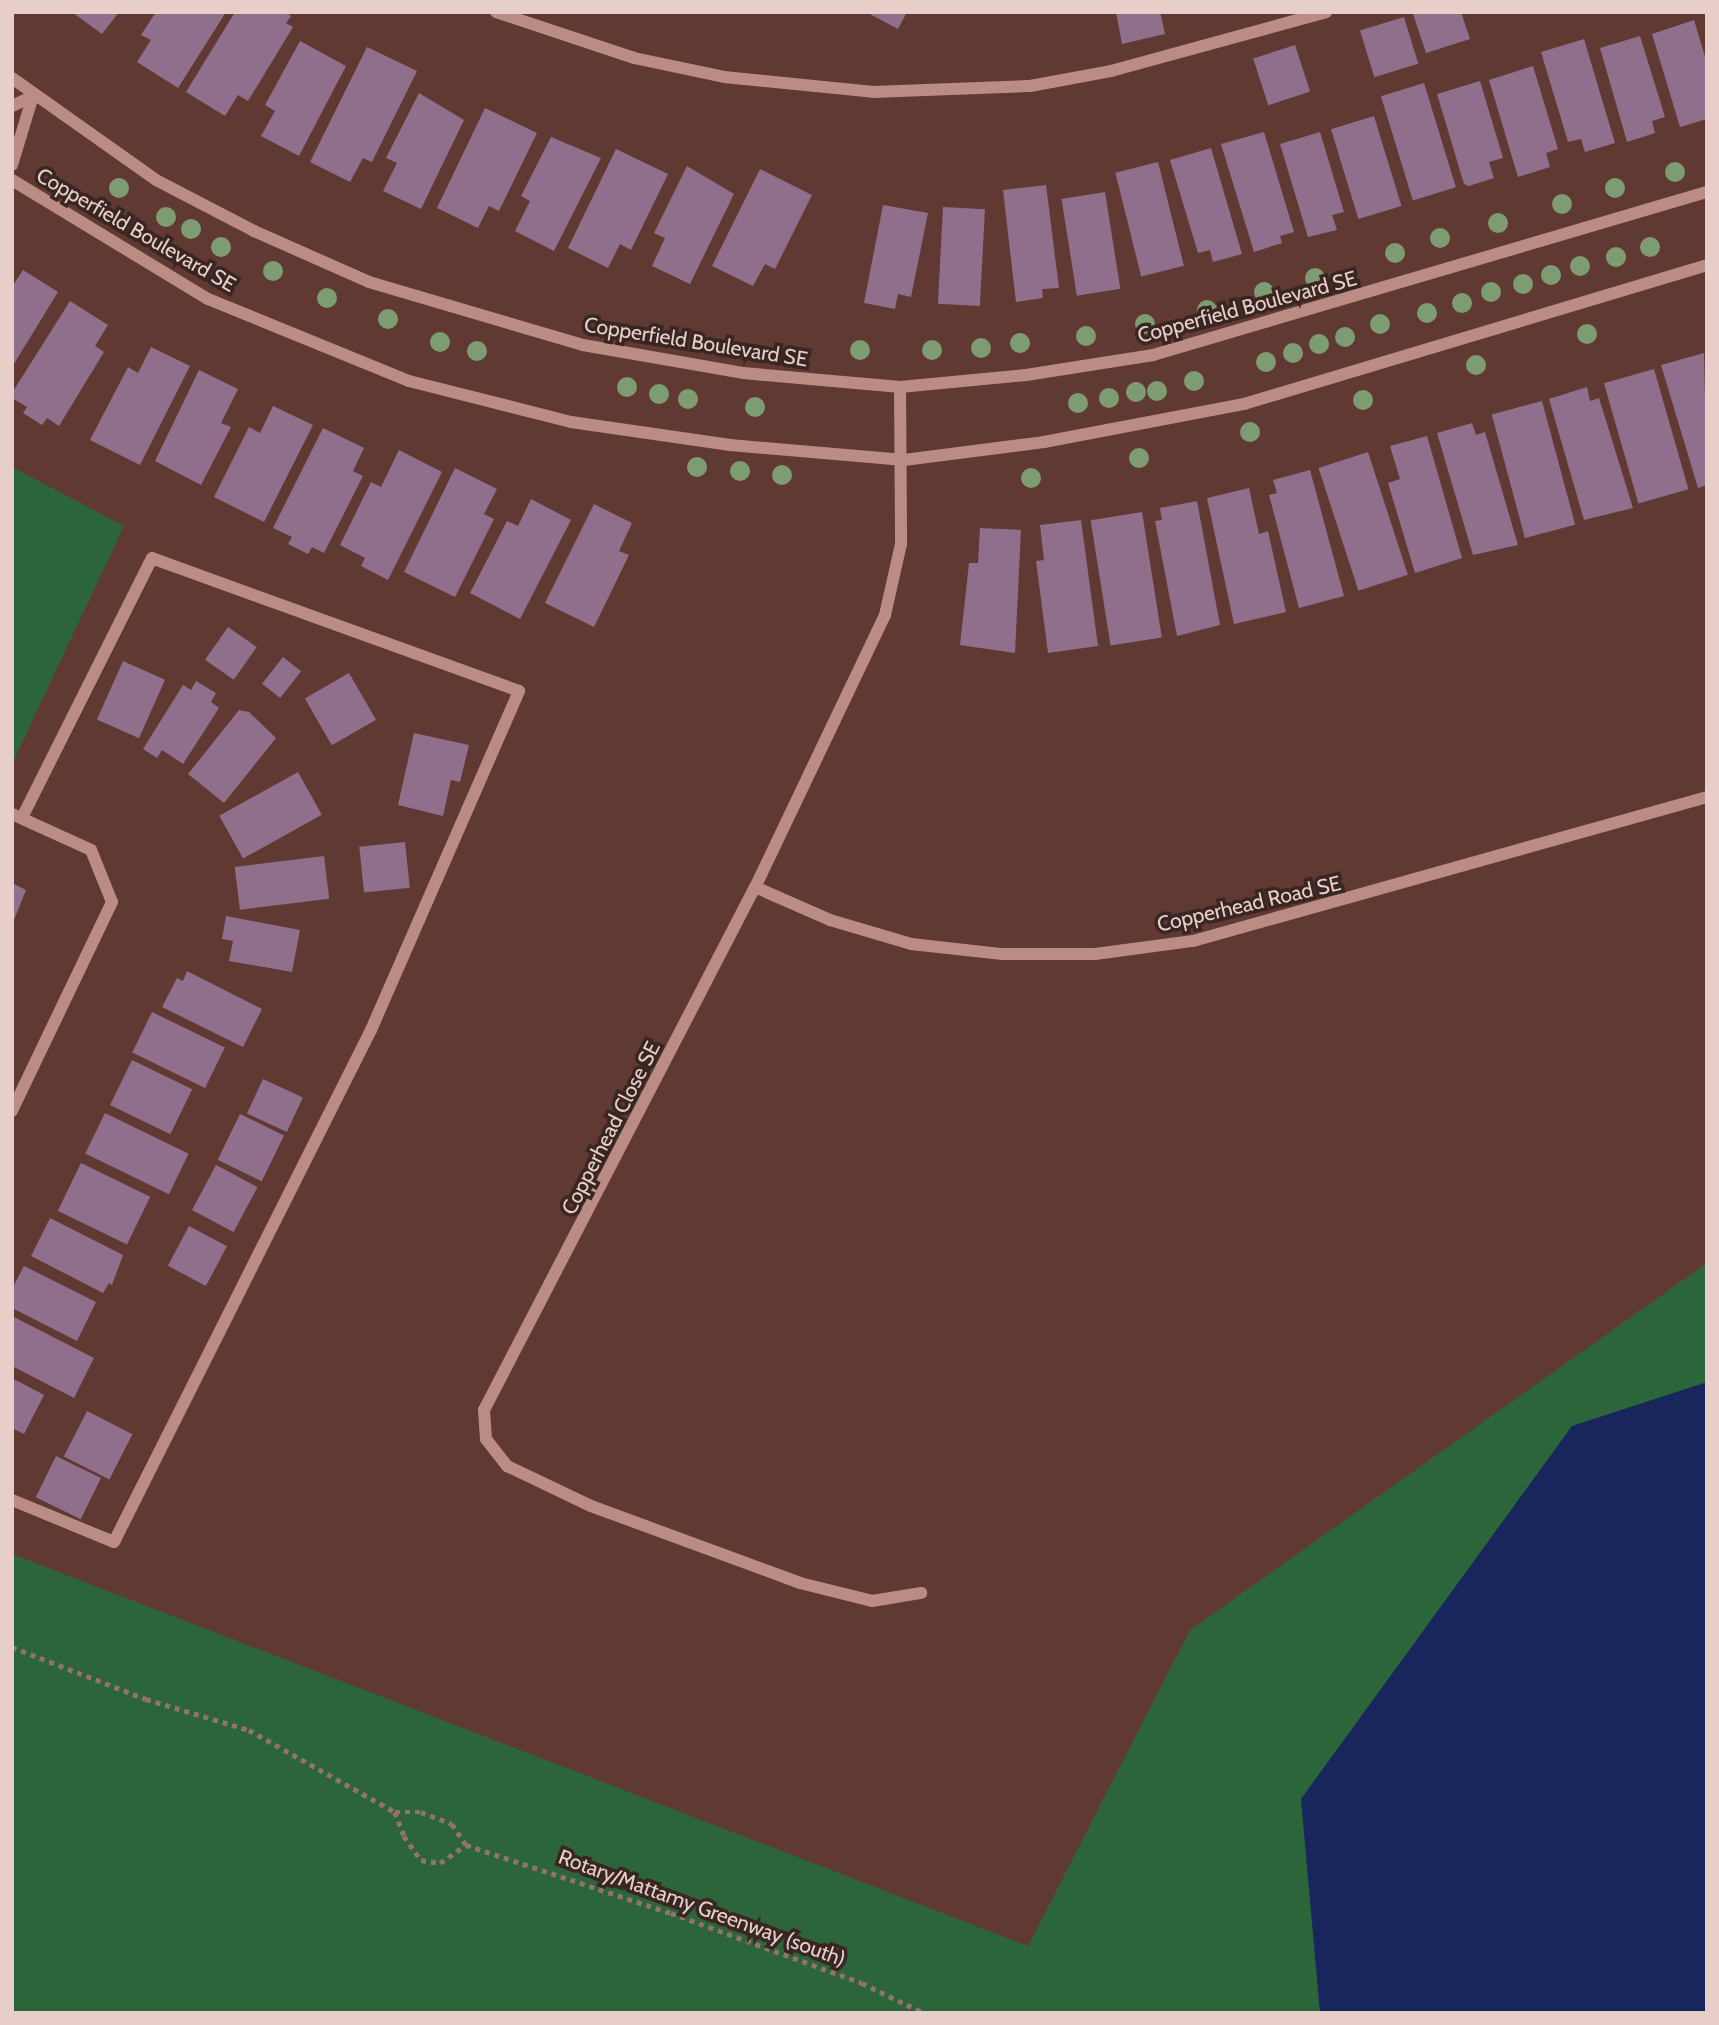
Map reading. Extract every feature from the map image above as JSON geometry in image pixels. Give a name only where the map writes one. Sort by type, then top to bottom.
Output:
[{"type":"street","points":[[496,12],[660,64],[778,85],[873,92],[1044,83],[1124,68],[1326,12]]},
{"type":"street","name":"Copperfield Boulevard SE","points":[[12,78],[33,96],[156,180],[254,231],[369,282],[583,345],[743,373],[900,387],[1026,375],[1153,355],[1707,192]]},
{"type":"street","points":[[12,106],[33,96]]},
{"type":"street","points":[[12,165],[33,96]]},
{"type":"street","name":"Copperfield Boulevard SE","points":[[12,180],[208,299],[408,381],[570,422],[730,445],[904,460],[1044,442],[1244,404],[1707,265]]},
{"type":"street","name":"Copperhead Close SE","points":[[900,387],[904,460],[901,544],[885,615],[755,887],[516,1356],[484,1410],[486,1440],[507,1466],[591,1506],[800,1583],[872,1601],[921,1593]]},
{"type":"street","points":[[12,1111],[112,902],[91,850],[17,816],[152,558],[519,691],[371,1030],[114,1542],[12,1500]]},
{"type":"street","name":"Copperhead Road SE","points":[[755,887],[830,920],[911,944],[1002,954],[1096,954],[1193,941],[1707,797]]},
{"type":"path","points":[[12,1647],[146,1699],[249,1730],[395,1812],[421,1812],[452,1824],[466,1845],[440,1863],[421,1860],[404,1836],[395,1812]]},
{"type":"path","name":"Rotary/Mattamy Greenway (south)","points":[[466,1845],[696,1922],[862,1983],[923,2013]]},
{"type":"green space","points":[[12,467],[124,526],[12,764]]},
{"type":"green space","points":[[1707,1263],[1707,2013],[12,2013],[12,1554],[1028,1946],[1190,1630]]},
{"type":"water","points":[[1707,1382],[1707,2013],[1320,2013],[1301,1799],[1572,1426]]},
{"type":"building","points":[[72,12],[119,12],[102,34]]},
{"type":"building","points":[[156,12],[226,12],[178,88],[137,62],[151,40],[141,35]]},
{"type":"building","points":[[235,12],[285,12],[291,16],[286,23],[293,27],[248,101],[238,95],[225,116],[186,92]]},
{"type":"building","points":[[866,12],[907,12],[898,29]]},
{"type":"building","points":[[1116,12],[1160,12],[1165,34],[1122,44]]},
{"type":"building","points":[[1461,12],[1470,39],[1426,53],[1413,14]]},
{"type":"building","points":[[1404,17],[1418,64],[1374,77],[1360,30]]},
{"type":"building","points":[[1694,20],[1707,63],[1707,119],[1680,127],[1652,34]]},
{"type":"building","points":[[1640,36],[1665,117],[1652,121],[1655,133],[1627,142],[1600,48]]},
{"type":"building","points":[[1584,39],[1615,143],[1585,152],[1581,139],[1568,142],[1541,52]]},
{"type":"building","points":[[300,41],[346,66],[299,156],[261,136],[275,111],[265,105]]},
{"type":"building","points":[[1295,45],[1310,92],[1268,105],[1253,59]]},
{"type":"building","points":[[367,47],[417,71],[372,162],[363,158],[350,182],[310,162]]},
{"type":"building","points":[[1533,66],[1558,149],[1546,153],[1550,167],[1518,177],[1489,80]]},
{"type":"building","points":[[1480,81],[1503,158],[1489,162],[1494,178],[1469,186],[1464,184],[1437,94]]},
{"type":"building","points":[[1424,83],[1456,187],[1413,200],[1381,96]]},
{"type":"building","points":[[419,93],[464,120],[421,209],[383,191],[397,163],[386,158]]},
{"type":"building","points":[[485,108],[537,133],[499,211],[489,206],[478,228],[437,208]]},
{"type":"building","points":[[1374,116],[1401,206],[1358,219],[1331,129]]},
{"type":"building","points":[[1264,132],[1294,232],[1280,236],[1282,243],[1254,252],[1221,144]]},
{"type":"building","points":[[1320,132],[1344,212],[1332,215],[1337,230],[1308,237],[1280,144]]},
{"type":"building","points":[[551,137],[601,158],[554,251],[515,231],[530,201],[521,196]]},
{"type":"building","points":[[1211,148],[1242,254],[1213,262],[1210,250],[1198,253],[1170,160]]},
{"type":"building","points":[[616,149],[668,174],[631,250],[620,244],[608,268],[568,248]]},
{"type":"building","points":[[1158,162],[1184,266],[1141,276],[1115,173]]},
{"type":"building","points":[[687,166],[734,194],[690,284],[652,266],[665,238],[654,233]]},
{"type":"building","points":[[760,169],[812,195],[775,269],[765,264],[753,286],[712,266]]},
{"type":"building","points":[[1046,185],[1059,288],[1042,289],[1043,298],[1016,302],[1003,190]]},
{"type":"building","points":[[1105,192],[1120,289],[1077,296],[1062,199]]},
{"type":"building","points":[[883,205],[928,213],[911,297],[898,294],[895,309],[864,303]]},
{"type":"building","points":[[943,207],[985,209],[980,306],[938,304]]},
{"type":"building","points":[[23,270],[58,292],[12,367],[12,287]]},
{"type":"building","points":[[70,301],[108,325],[95,346],[104,352],[59,426],[47,418],[42,425],[23,413],[27,407],[12,398],[12,393]]},
{"type":"building","points":[[151,347],[190,366],[140,465],[90,440],[128,367],[138,373]]},
{"type":"building","points":[[1704,353],[1707,485],[1698,488],[1661,365]]},
{"type":"building","points":[[1654,369],[1688,489],[1638,503],[1604,383]]},
{"type":"building","points":[[199,370],[238,389],[221,423],[231,427],[201,485],[155,461]]},
{"type":"building","points":[[1587,387],[1590,401],[1599,398],[1633,508],[1584,520],[1549,399]]},
{"type":"building","points":[[1542,401],[1575,525],[1525,538],[1492,414]]},
{"type":"building","points":[[273,406],[313,425],[264,522],[214,497],[249,427],[260,433]]},
{"type":"building","points":[[1472,423],[1476,435],[1485,432],[1518,545],[1473,555],[1437,433]]},
{"type":"building","points":[[323,428],[364,448],[353,471],[363,476],[324,553],[312,547],[308,554],[288,544],[292,537],[273,528]]},
{"type":"building","points":[[1427,436],[1462,558],[1415,573],[1388,483],[1400,479],[1390,446]]},
{"type":"building","points":[[399,450],[442,472],[388,580],[361,566],[365,558],[340,545],[371,482],[381,487]]},
{"type":"building","points":[[1368,452],[1408,575],[1358,591],[1319,468]]},
{"type":"building","points":[[455,468],[497,489],[484,514],[494,519],[455,597],[404,572]]},
{"type":"building","points":[[1310,470],[1344,596],[1299,608],[1269,495],[1277,493],[1273,480]]},
{"type":"building","points":[[1249,488],[1259,534],[1268,531],[1286,612],[1234,624],[1207,498]]},
{"type":"building","points":[[531,499],[571,520],[520,619],[470,593],[507,521],[518,526]]},
{"type":"building","points":[[1197,501],[1220,625],[1177,636],[1155,521],[1162,520],[1160,508]]},
{"type":"building","points":[[594,504],[632,523],[619,551],[629,555],[594,627],[545,603]]},
{"type":"building","points":[[1142,512],[1162,637],[1111,646],[1091,520]]},
{"type":"building","points":[[1081,520],[1098,646],[1048,653],[1036,561],[1044,560],[1040,525]]},
{"type":"building","points":[[980,528],[1021,530],[1015,653],[960,645],[969,563],[978,563]]},
{"type":"building","points":[[228,627],[257,647],[234,680],[205,660]]},
{"type":"building","points":[[283,657],[301,671],[280,698],[262,684]]},
{"type":"building","points":[[123,661],[165,680],[139,738],[97,719]]},
{"type":"building","points":[[349,673],[376,720],[332,745],[305,698]]},
{"type":"building","points":[[196,681],[216,693],[211,702],[219,708],[183,764],[162,750],[157,758],[143,749],[183,685],[191,690]]},
{"type":"building","points":[[239,710],[249,712],[276,738],[224,803],[188,774]]},
{"type":"building","points":[[414,733],[469,745],[460,782],[451,780],[443,816],[398,805]]},
{"type":"building","points":[[298,772],[322,815],[243,858],[219,816]]},
{"type":"building","points":[[405,842],[410,888],[364,893],[359,847]]},
{"type":"building","points":[[324,856],[329,899],[240,910],[235,867]]},
{"type":"building","points":[[12,883],[26,890],[12,925]]},
{"type":"building","points":[[226,916],[300,930],[292,972],[229,961],[233,941],[222,939]]},
{"type":"building","points":[[187,971],[262,1009],[243,1047],[162,1007],[177,978],[183,981]]},
{"type":"building","points":[[152,1012],[225,1048],[205,1088],[132,1052]]},
{"type":"building","points":[[132,1060],[192,1089],[170,1134],[110,1105]]},
{"type":"building","points":[[263,1079],[303,1098],[287,1132],[247,1113]]},
{"type":"building","points":[[105,1113],[189,1154],[169,1194],[85,1153]]},
{"type":"building","points":[[240,1114],[284,1135],[262,1181],[218,1160]]},
{"type":"building","points":[[81,1163],[150,1197],[127,1244],[58,1211]]},
{"type":"building","points":[[216,1165],[257,1187],[234,1232],[192,1210]]},
{"type":"building","points":[[50,1218],[123,1255],[112,1285],[109,1283],[103,1293],[31,1256]]},
{"type":"building","points":[[189,1226],[227,1246],[206,1286],[168,1266]]},
{"type":"building","points":[[24,1266],[96,1302],[77,1341],[12,1308],[12,1289]]},
{"type":"building","points":[[12,1316],[94,1358],[74,1398],[12,1366]]},
{"type":"building","points":[[12,1378],[44,1395],[24,1434],[12,1428]]},
{"type":"building","points":[[87,1411],[132,1434],[109,1480],[64,1456]]},
{"type":"building","points":[[56,1456],[101,1478],[81,1519],[36,1497]]}]
